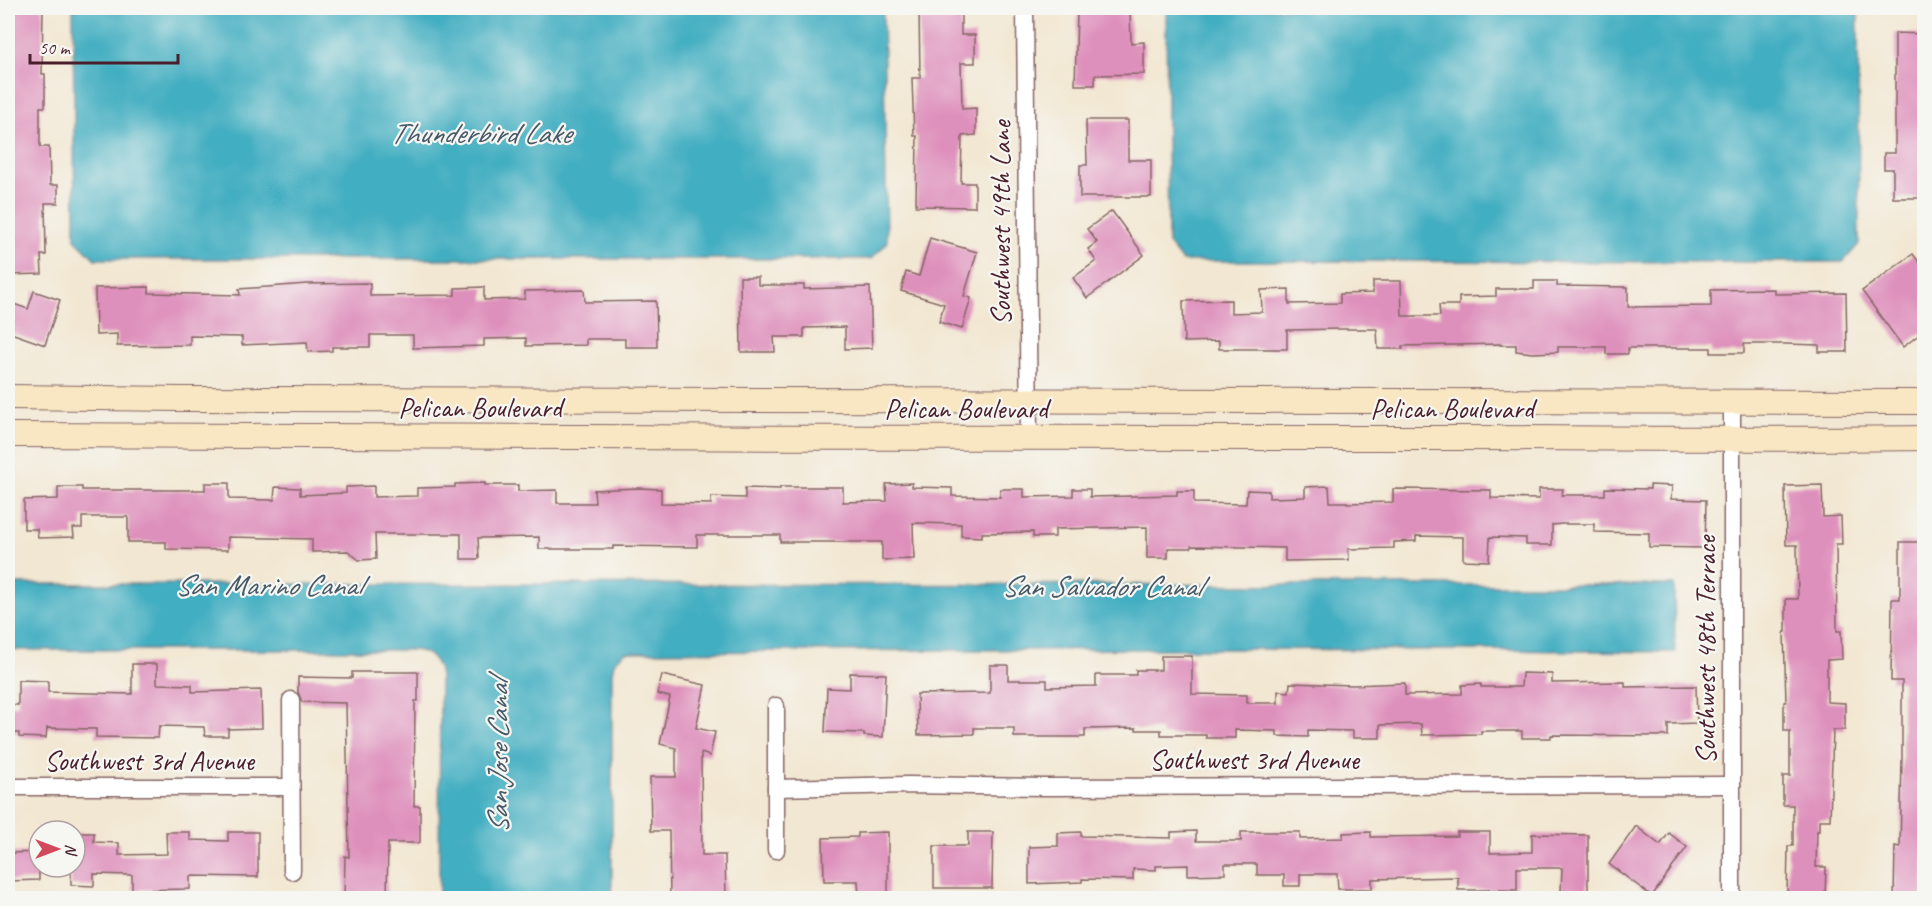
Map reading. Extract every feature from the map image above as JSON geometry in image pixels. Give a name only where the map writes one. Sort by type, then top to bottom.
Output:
[{"type":"street","name":"Southwest 49th Lane","points":[[1025,8],[1029,438]]},
{"type":"street","name":"Pelican Boulevard","points":[[8,397],[1924,402]]},
{"type":"street","points":[[506,399],[507,437]]},
{"type":"street","name":"Southwest 48th Terrace","points":[[1731,402],[1732,898]]},
{"type":"street","name":"Pelican Boulevard","points":[[8,435],[1731,440],[1924,438]]},
{"type":"street","name":"Southwest 3rd Avenue","points":[[291,700],[291,871]]},
{"type":"street","points":[[776,706],[776,850]]},
{"type":"street","name":"Southwest 3rd Avenue","points":[[776,788],[908,785],[1056,787],[1732,785]]},
{"type":"street","name":"Southwest 3rd Avenue","points":[[8,787],[291,788]]},
{"type":"water","name":"Thunderbird Lake","points":[[73,8],[883,8],[887,243],[871,259],[95,259],[75,239]]},
{"type":"water","points":[[1166,8],[1858,8],[1859,244],[1843,262],[1182,261],[1168,244]]},
{"type":"water","points":[[8,584],[1674,585],[1675,652],[1172,649],[625,652],[614,663],[612,672],[612,898],[439,898],[440,677],[433,658],[429,655],[414,650],[8,650]]},
{"type":"building","points":[[8,8],[43,8],[42,74],[45,74],[45,107],[40,107],[40,147],[49,147],[50,185],[58,185],[58,203],[45,203],[46,255],[41,255],[42,274],[8,275]]},
{"type":"building","points":[[919,8],[961,8],[961,35],[975,35],[975,63],[961,63],[962,109],[976,108],[976,135],[962,136],[961,183],[975,183],[975,207],[916,206],[917,136],[914,136],[912,78],[920,78]]},
{"type":"building","points":[[1130,11],[1131,43],[1144,42],[1144,74],[1095,75],[1095,85],[1075,85],[1077,12]]},
{"type":"building","points":[[1895,33],[1924,34],[1924,198],[1893,198],[1893,169],[1884,169],[1884,153],[1895,153]]},
{"type":"building","points":[[1086,120],[1128,120],[1128,160],[1151,160],[1151,197],[1080,197],[1080,165],[1087,165]]},
{"type":"building","points":[[1112,211],[1144,255],[1087,298],[1073,278],[1096,261],[1088,249],[1097,242],[1087,229]]},
{"type":"building","points":[[930,238],[977,252],[964,296],[971,298],[962,329],[939,322],[944,304],[901,291],[906,272],[919,276]]},
{"type":"building","points":[[1913,254],[1924,269],[1924,331],[1903,347],[1862,291]]},
{"type":"building","points":[[740,277],[758,277],[758,285],[804,285],[804,289],[870,287],[872,348],[845,349],[845,327],[804,328],[804,337],[774,337],[775,352],[741,352]]},
{"type":"building","points":[[1373,281],[1401,281],[1402,316],[1440,316],[1439,305],[1459,305],[1459,297],[1496,296],[1496,289],[1534,289],[1534,281],[1557,281],[1557,286],[1628,287],[1628,307],[1711,306],[1711,290],[1774,289],[1774,294],[1846,293],[1847,352],[1819,352],[1819,345],[1787,344],[1744,344],[1744,353],[1711,353],[1711,348],[1628,348],[1628,354],[1606,354],[1606,347],[1558,347],[1558,352],[1532,353],[1516,351],[1516,345],[1500,344],[1402,346],[1403,349],[1378,349],[1377,329],[1287,330],[1287,349],[1219,349],[1219,341],[1184,342],[1183,301],[1231,300],[1231,313],[1262,312],[1261,290],[1289,289],[1289,304],[1340,303],[1340,294],[1373,293]]},
{"type":"building","points":[[370,283],[370,296],[455,295],[455,288],[484,287],[484,300],[525,299],[525,291],[584,290],[585,302],[656,301],[657,347],[625,347],[625,339],[586,339],[586,345],[526,346],[526,338],[484,339],[484,346],[413,348],[413,335],[370,335],[370,347],[332,347],[332,351],[308,352],[307,342],[242,345],[242,337],[190,336],[190,345],[117,346],[117,334],[96,335],[95,288],[149,287],[149,293],[240,295],[239,289],[307,284]]},
{"type":"building","points":[[34,291],[60,300],[45,345],[8,332],[8,302],[28,309]]},
{"type":"building","points":[[205,483],[229,483],[229,499],[274,500],[275,487],[300,488],[300,495],[346,493],[346,487],[374,486],[374,497],[417,496],[417,488],[485,483],[485,485],[518,485],[518,491],[557,490],[557,503],[595,503],[594,490],[638,488],[661,489],[661,503],[711,504],[711,497],[745,498],[745,488],[780,489],[780,487],[843,487],[843,502],[887,501],[886,484],[912,483],[912,487],[952,488],[952,496],[1000,497],[1000,489],[1024,489],[1024,497],[1073,496],[1073,489],[1090,489],[1090,497],[1177,495],[1177,491],[1194,491],[1194,503],[1246,504],[1247,490],[1269,491],[1269,498],[1305,497],[1305,487],[1329,486],[1330,502],[1347,503],[1393,502],[1393,489],[1491,490],[1491,498],[1539,499],[1539,489],[1563,489],[1562,495],[1605,495],[1605,488],[1650,489],[1650,485],[1672,486],[1671,499],[1706,500],[1705,548],[1649,547],[1649,533],[1594,532],[1594,524],[1562,524],[1552,525],[1552,545],[1526,545],[1526,538],[1490,537],[1489,561],[1463,560],[1463,537],[1416,536],[1416,541],[1394,542],[1394,548],[1348,549],[1349,560],[1285,561],[1285,548],[1191,546],[1191,548],[1168,548],[1168,558],[1147,558],[1147,527],[1055,529],[1055,537],[1033,537],[1033,532],[982,533],[982,537],[961,536],[961,524],[913,523],[914,559],[882,560],[882,542],[780,542],[780,535],[697,535],[697,547],[613,546],[613,549],[539,549],[539,537],[478,538],[479,559],[461,559],[461,534],[375,534],[376,559],[359,560],[348,551],[312,552],[312,539],[228,537],[228,550],[166,549],[166,542],[128,542],[128,517],[82,517],[82,528],[73,528],[74,537],[38,538],[37,529],[24,529],[24,500],[58,499],[58,487],[82,487],[82,490],[205,490]]},
{"type":"building","points":[[1822,485],[1823,517],[1841,516],[1842,544],[1836,544],[1837,631],[1841,631],[1842,659],[1827,660],[1827,702],[1845,703],[1845,730],[1833,730],[1830,820],[1819,820],[1819,831],[1817,831],[1816,867],[1826,867],[1825,898],[1787,898],[1788,846],[1793,846],[1793,805],[1783,805],[1783,776],[1790,776],[1790,731],[1784,731],[1784,702],[1786,702],[1784,632],[1786,632],[1786,599],[1798,599],[1797,545],[1786,545],[1785,486]]},
{"type":"building","points":[[1900,542],[1924,542],[1924,898],[1894,898],[1895,846],[1900,847],[1902,681],[1891,681],[1892,599],[1900,599]]},
{"type":"building","points":[[1161,656],[1192,656],[1192,694],[1247,695],[1247,703],[1278,703],[1278,691],[1289,692],[1290,683],[1353,685],[1405,683],[1405,695],[1462,694],[1462,685],[1521,687],[1522,673],[1552,674],[1552,683],[1625,682],[1625,687],[1696,686],[1697,723],[1668,724],[1668,736],[1551,735],[1551,738],[1522,738],[1522,731],[1422,735],[1421,724],[1380,725],[1380,738],[1353,738],[1353,731],[1308,730],[1308,737],[1277,736],[1277,731],[1235,730],[1235,738],[1206,738],[1206,735],[1161,735],[1161,730],[1136,730],[1136,728],[1085,729],[1085,737],[1014,737],[1014,728],[974,728],[974,734],[918,735],[917,694],[990,693],[990,665],[1008,665],[1008,680],[1047,680],[1047,687],[1096,686],[1096,675],[1136,675],[1136,670],[1161,670]]},
{"type":"building","points":[[132,664],[157,664],[157,684],[192,685],[192,692],[261,690],[262,728],[228,729],[228,736],[205,736],[204,727],[159,726],[158,738],[96,737],[96,729],[47,728],[46,738],[19,737],[19,733],[8,733],[8,705],[18,705],[18,680],[48,681],[48,692],[132,694]]},
{"type":"building","points":[[352,672],[418,672],[418,701],[415,701],[414,806],[420,806],[420,843],[388,843],[387,898],[344,898],[345,856],[349,857],[346,703],[302,702],[298,692],[298,677],[352,678]]},
{"type":"building","points":[[850,673],[886,674],[883,737],[864,736],[864,733],[825,732],[827,688],[850,689]]},
{"type":"building","points":[[662,675],[705,685],[696,728],[715,732],[710,756],[701,753],[702,855],[725,855],[726,898],[670,898],[669,831],[651,831],[650,777],[676,777],[676,748],[660,744],[670,697],[657,694]]},
{"type":"building","points":[[1636,826],[1660,845],[1669,833],[1687,847],[1652,896],[1609,864]]},
{"type":"building","points":[[1196,831],[1196,841],[1241,841],[1241,832],[1300,832],[1300,839],[1343,838],[1343,833],[1371,832],[1371,837],[1457,836],[1457,832],[1490,832],[1490,853],[1532,852],[1532,834],[1588,835],[1588,893],[1561,892],[1562,868],[1517,868],[1517,890],[1458,890],[1458,877],[1372,879],[1372,889],[1338,889],[1337,874],[1300,874],[1300,886],[1284,886],[1284,875],[1257,875],[1257,864],[1225,864],[1225,874],[1188,875],[1188,865],[1156,866],[1156,870],[1133,869],[1133,880],[1082,879],[1082,882],[1029,884],[1029,847],[1058,846],[1058,833],[1081,832],[1081,836],[1171,838],[1171,832]]},
{"type":"building","points":[[166,832],[190,832],[190,840],[228,841],[228,832],[258,832],[258,877],[190,876],[190,889],[132,890],[132,875],[94,874],[94,886],[71,885],[71,879],[87,879],[87,833],[94,833],[94,842],[119,843],[119,855],[167,854]]},
{"type":"building","points":[[888,832],[888,897],[859,897],[858,881],[824,881],[823,838],[858,837],[858,833]]},
{"type":"building","points":[[968,832],[993,832],[992,888],[934,888],[934,846],[968,846]]},
{"type":"building","points":[[27,852],[27,879],[39,880],[8,881],[8,853]]},
{"type":"water label","name":"San Marino Canal","points":[[268,585]]},
{"type":"water label","name":"San Salvador Canal","points":[[1101,586]]},
{"type":"water label","name":"San Jose Canal","points":[[498,757]]}]
